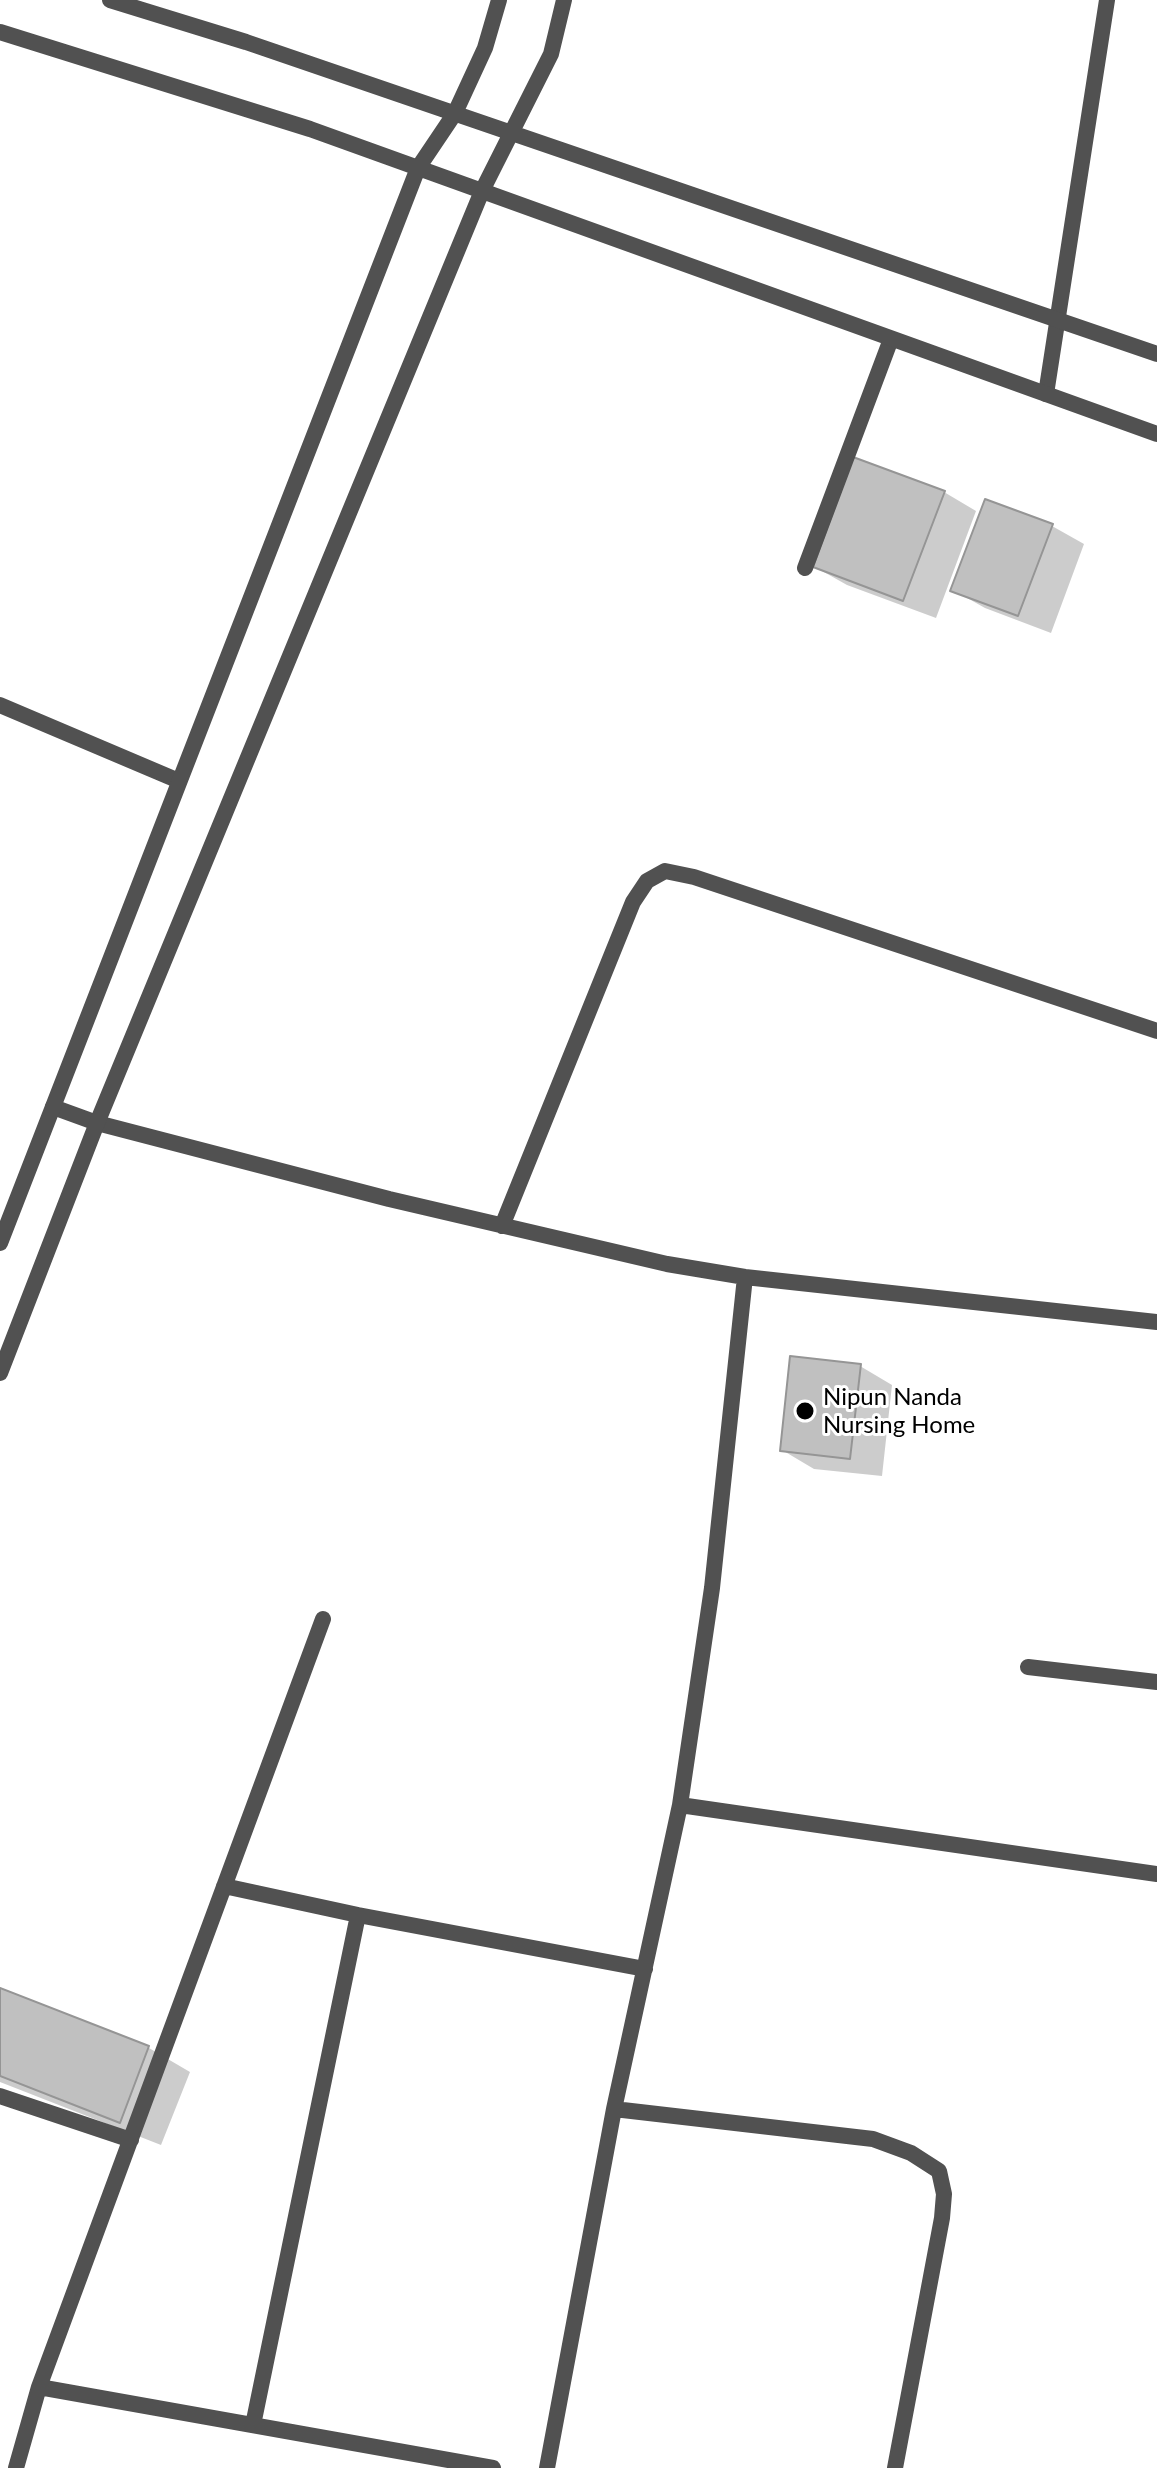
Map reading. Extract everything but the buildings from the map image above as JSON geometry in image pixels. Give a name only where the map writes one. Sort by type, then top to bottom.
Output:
[{"type":"street","points":[[110,0],[246,42],[1157,354]]},
{"type":"street","points":[[0,1243],[418,168],[455,113],[485,48],[499,0]]},
{"type":"street","points":[[0,1373],[97,1123],[482,191],[551,54],[564,0]]},
{"type":"street","points":[[1046,394],[1107,0]]},
{"type":"street","points":[[0,32],[310,129],[1157,434]]},
{"type":"street","points":[[805,568],[891,339]]},
{"type":"street","points":[[0,705],[179,781]]},
{"type":"street","points":[[502,1226],[633,902],[647,881],[665,871],[694,877],[1157,1031]]},
{"type":"street","points":[[53,1107],[97,1123],[389,1199],[667,1264],[745,1277],[1157,1322]]},
{"type":"street","points":[[547,2468],[614,2109],[680,1805],[712,1588],[745,1277]]},
{"type":"street","points":[[16,2468],[39,2387],[323,1619]]},
{"type":"street","points":[[1028,1667],[1157,1682]]},
{"type":"street","points":[[680,1805],[1157,1874]]},
{"type":"street","points":[[224,1886],[358,1915],[645,1969]]},
{"type":"street","points":[[253,2425],[358,1915]]},
{"type":"street","points":[[0,2096],[131,2140]]},
{"type":"street","points":[[614,2109],[873,2139],[911,2153],[939,2171],[944,2194],[942,2218],[895,2468]]},
{"type":"street","points":[[39,2387],[493,2468]]},
{"type":"place","name":"Nipun Nanda Nursing Home","points":[[805,1411]]}]
